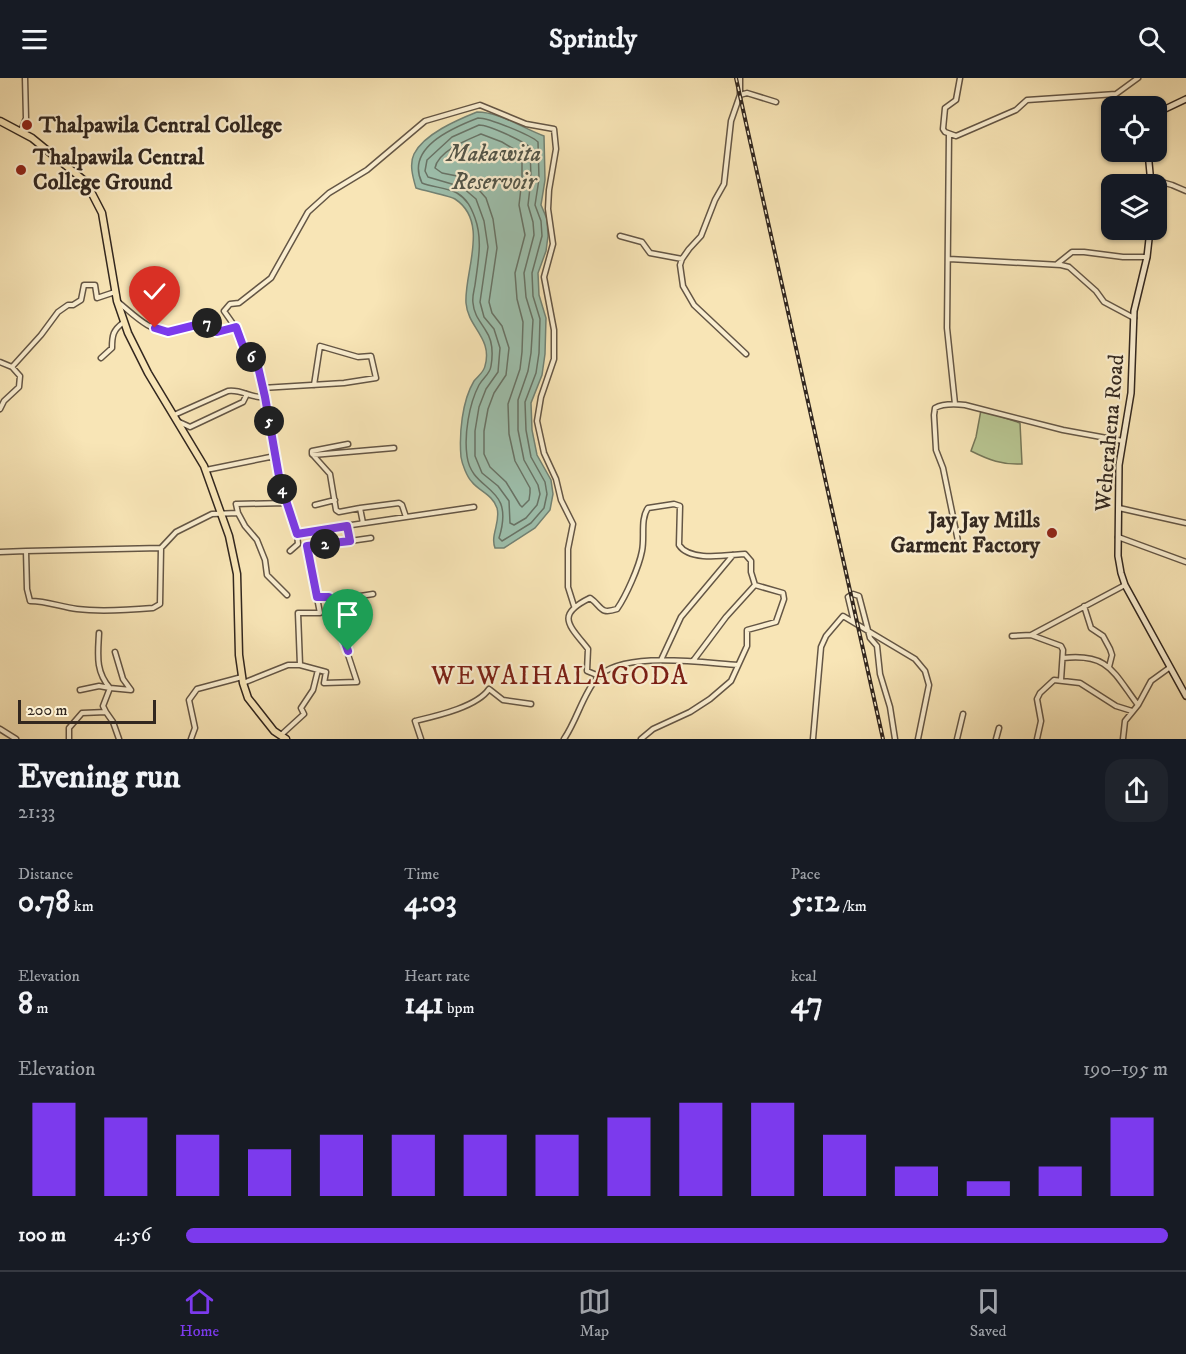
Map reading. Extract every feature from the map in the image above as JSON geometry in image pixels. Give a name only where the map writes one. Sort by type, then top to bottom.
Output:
[{"type":"main road","points":[[1167,108],[1186,99]]},
{"type":"main road","points":[[0,121],[21,131],[86,182],[102,213],[117,301],[124,322],[148,373],[206,470],[229,536],[237,574],[239,655],[248,698],[274,731],[283,737]]},
{"type":"main road","name":"Weherahena Road","points":[[1149,240],[1134,318],[1131,393],[1119,465],[1118,556],[1125,585],[1186,696]]},
{"type":"street","points":[[21,131],[26,118],[25,78]]},
{"type":"street","points":[[740,78],[740,94],[732,121],[724,184],[701,236],[682,259],[681,278],[694,304],[746,354]]},
{"type":"street","points":[[960,78],[956,100],[945,108],[943,129],[956,136],[1016,110],[1027,100],[1116,94],[1138,78]]},
{"type":"street","points":[[740,94],[747,93],[776,102]]},
{"type":"street","points":[[290,551],[298,544],[297,534],[280,482],[256,358],[247,357],[236,327],[224,311],[230,304],[239,303],[271,278],[308,212],[329,193],[367,170],[425,121],[480,105],[526,124],[554,129],[556,149],[548,209],[554,244],[544,277],[554,330],[554,359],[541,397],[537,420],[544,453],[561,500],[573,524],[568,549],[568,587],[573,606]]},
{"type":"street","points":[[949,134],[947,328],[955,404]]},
{"type":"street","points":[[1167,184],[1186,191]]},
{"type":"street","points":[[620,236],[642,242],[650,253],[682,259]]},
{"type":"street","points":[[1056,264],[1072,252],[1147,257]]},
{"type":"street","points":[[949,259],[1056,264],[1069,267],[1096,291],[1104,302],[1134,318]]},
{"type":"street","points":[[12,367],[58,312],[81,300],[84,285],[95,285],[97,298],[116,292]]},
{"type":"street","points":[[117,301],[140,320],[168,332],[208,322],[217,332],[236,327]]},
{"type":"street","points":[[101,358],[112,348],[112,334],[124,322]]},
{"type":"street","points":[[262,388],[285,387],[344,383],[376,378],[371,356],[358,357],[320,346],[314,385]]},
{"type":"street","points":[[0,362],[12,367],[20,376],[19,387],[4,401],[0,409]]},
{"type":"street","points":[[174,415],[228,391],[237,390],[258,398],[265,397]]},
{"type":"street","points":[[179,422],[190,427],[243,402],[247,394]]},
{"type":"street","points":[[958,541],[943,468],[936,450],[934,415],[935,408],[939,405],[955,404],[1063,430],[1123,441]]},
{"type":"street","points":[[313,455],[312,451],[348,444]]},
{"type":"street","points":[[313,455],[394,448]]},
{"type":"street","points":[[313,455],[330,474],[336,510],[339,512],[399,503],[406,517]]},
{"type":"street","points":[[206,470],[275,456]]},
{"type":"street","points":[[315,505],[335,500]]},
{"type":"street","points":[[287,503],[236,504],[245,526],[257,540],[265,560],[267,575],[287,594]]},
{"type":"street","points":[[598,676],[587,671],[588,649],[571,627],[568,621],[569,614],[573,606],[590,598],[602,611],[609,612],[617,609],[643,549],[644,513],[648,508],[674,504],[680,506],[679,545],[683,550],[688,554],[705,556],[745,554],[749,557],[755,585]]},
{"type":"street","points":[[297,534],[474,507]]},
{"type":"street","points":[[360,508],[363,523]]},
{"type":"street","points":[[1119,508],[1186,523]]},
{"type":"street","points":[[26,552],[27,589],[30,601],[44,601],[77,609],[153,608],[160,604],[161,548],[176,532],[212,514],[238,513]]},
{"type":"street","points":[[347,526],[350,541]]},
{"type":"street","points":[[1118,537],[1186,562]]},
{"type":"street","points":[[300,665],[298,613],[320,612],[307,546],[371,538]]},
{"type":"street","points":[[0,552],[161,548]]},
{"type":"street","points":[[661,660],[681,617],[734,555]]},
{"type":"street","points":[[692,662],[726,617],[755,585]]},
{"type":"street","points":[[641,739],[653,729],[690,712],[710,699],[730,681],[747,646],[747,630],[776,622],[784,599],[783,594],[755,585]]},
{"type":"street","points":[[1031,635],[1125,585]]},
{"type":"street","points":[[317,597],[348,598],[373,594]]},
{"type":"street","points":[[854,622],[848,597],[857,594],[870,638],[877,646],[880,674],[890,707],[895,739]]},
{"type":"street","points":[[191,739],[195,728],[189,700],[197,689],[243,680],[288,665],[300,665],[326,672],[324,683],[357,682],[329,597]]},
{"type":"street","points":[[1084,606],[1091,628],[1103,636],[1110,649],[1112,655],[1109,667]]},
{"type":"street","points":[[813,739],[821,647],[840,616],[843,616],[915,659],[925,670],[929,684],[918,739]]},
{"type":"street","points":[[99,633],[98,664],[102,679],[110,688]]},
{"type":"street","points":[[1012,636],[1031,635],[1061,646],[1063,650],[1061,680]]},
{"type":"street","points":[[80,690],[99,686],[130,690],[123,679],[115,652]]},
{"type":"street","points":[[1063,658],[1092,658],[1109,667],[1138,705]]},
{"type":"street","points":[[565,739],[590,689],[598,676],[607,670],[638,661],[661,660],[738,665]]},
{"type":"street","points":[[1123,739],[1125,721],[1138,705],[1151,681],[1169,668]]},
{"type":"street","points":[[283,737],[304,714],[301,708],[313,690],[318,670]]},
{"type":"street","points":[[1037,739],[1041,721],[1037,699],[1054,680],[1080,683],[1116,706],[1132,711]]},
{"type":"street","points":[[110,688],[103,706],[113,722],[119,739]]},
{"type":"street","points":[[421,739],[415,721],[457,709],[485,694],[489,689],[503,700],[531,704]]},
{"type":"street","points":[[69,739],[69,728],[81,713],[106,712]]},
{"type":"street","points":[[957,739],[963,714]]},
{"type":"street","points":[[996,739],[999,728]]},
{"type":"street","points":[[0,729],[16,739]]},
{"type":"green space","points":[[981,410],[1020,423],[1022,464],[996,461],[971,451]]},
{"type":"water","name":"Makawita Reservoir","points":[[477,112],[503,117],[544,136],[545,180],[541,205],[547,219],[548,236],[546,251],[538,273],[539,295],[546,318],[545,354],[542,375],[531,403],[532,430],[537,455],[551,480],[553,494],[550,510],[535,528],[504,548],[495,548],[494,543],[498,518],[497,508],[489,496],[470,480],[461,457],[460,438],[464,408],[470,389],[482,372],[487,356],[483,340],[471,319],[466,303],[473,248],[471,221],[465,209],[455,199],[416,188],[412,167],[414,154],[425,140],[442,128]]},
{"type":"railway","points":[[736,78],[883,739]]},
{"type":"place","name":"Thalpawila Central College","points":[[27,125]]},
{"type":"place","name":"Thalpawila Central College Ground","points":[[21,170]]},
{"type":"place","name":"Jay Jay Mills Garment Factory","points":[[1052,533]]},
{"type":"district","name":"WEWAIHALAGODA","points":[[560,676]]},
{"type":"route","points":[[155,328],[168,332],[208,322],[217,332],[236,327],[247,357],[256,358],[280,482],[297,534],[347,526],[350,541],[307,546],[317,597],[329,597],[348,651]]}]
